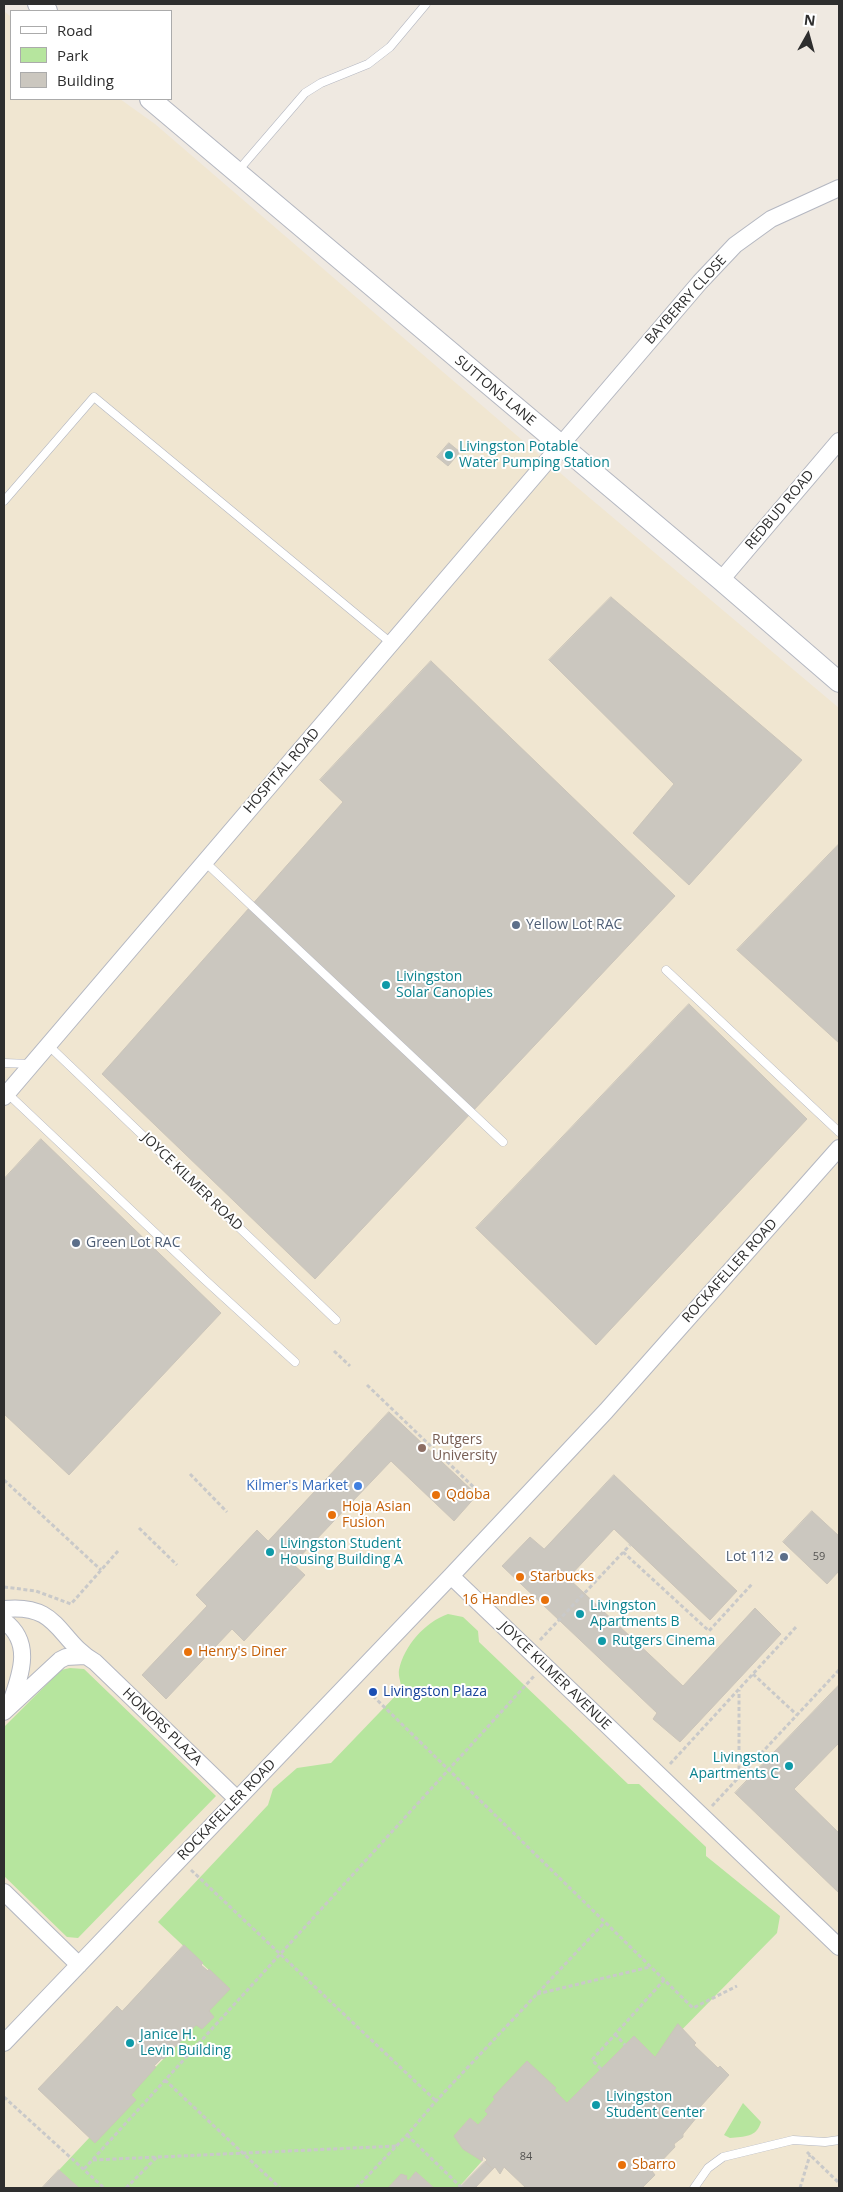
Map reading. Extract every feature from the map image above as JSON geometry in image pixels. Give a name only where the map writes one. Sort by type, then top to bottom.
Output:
[{"type":"street","name":"SUTTONS LANE","points":[[151,100],[721,580],[839,682]]},
{"type":"street","name":"BAYBERRY CLOSE","points":[[560,446],[700,282],[735,245],[771,219],[839,188]]},
{"type":"street","name":"REDBUD ROAD","points":[[721,580],[839,441]]},
{"type":"street","name":"HOSPITAL ROAD","points":[[6,1095],[560,446]]},
{"type":"street","name":"ROCKAFELLER ROAD","points":[[4,2043],[621,1394],[839,1148]]},
{"type":"street","name":"JOYCE KILMER AVENUE","points":[[450,1576],[839,1948]]},
{"type":"street","name":"HONORS PLAZA","points":[[4,1609],[22,1607],[50,1617],[85,1656],[95,1662],[237,1799]]},
{"type":"street","points":[[4,1621],[12,1627],[20,1641],[23,1658],[22,1671],[7,1709]]},
{"type":"street","points":[[7,1709],[60,1660],[66,1657],[85,1656]]},
{"type":"street","points":[[4,1892],[79,1965]]},
{"type":"lane","points":[[237,172],[305,92],[321,83],[368,64],[390,47],[426,4]]},
{"type":"lane","points":[[4,500],[94,397],[392,643]]},
{"type":"lane","points":[[205,862],[503,1142]]},
{"type":"lane","points":[[666,970],[839,1132]]},
{"type":"lane","name":"JOYCE KILMER ROAD","points":[[48,1045],[336,1320]]},
{"type":"lane","points":[[4,1063],[32,1064]]},
{"type":"lane","points":[[6,1095],[295,1362]]},
{"type":"lane","points":[[694,2188],[708,2168],[723,2157],[793,2140],[825,2142],[839,2140]]},
{"type":"path","points":[[334,1351],[350,1366]]},
{"type":"path","points":[[367,1385],[486,1499]]},
{"type":"path","points":[[190,1474],[227,1512]]},
{"type":"path","points":[[4,1480],[101,1570]]},
{"type":"path","points":[[139,1528],[177,1565]]},
{"type":"path","points":[[529,1652],[630,1545]]},
{"type":"path","points":[[4,1587],[36,1591],[70,1604],[118,1551]]},
{"type":"path","points":[[623,1552],[709,1631],[752,1584]]},
{"type":"path","points":[[659,1775],[797,1626]]},
{"type":"path","points":[[84,2170],[544,1665]]},
{"type":"path","points":[[702,1816],[839,1670]]},
{"type":"path","points":[[753,1674],[797,1715]]},
{"type":"path","points":[[739,1776],[740,1689]]},
{"type":"path","points":[[373,1696],[693,2008],[737,1986]]},
{"type":"path","points":[[195,1874],[436,2101]]},
{"type":"path","points":[[356,2188],[408,2135],[436,2101],[604,1923]]},
{"type":"path","points":[[536,1994],[650,1967]]},
{"type":"path","points":[[601,2070],[592,2060],[664,1980]]},
{"type":"path","points":[[615,2034],[625,2045]]},
{"type":"path","points":[[165,2080],[280,2188]]},
{"type":"path","points":[[4,2097],[104,2188]]},
{"type":"path","points":[[408,2135],[462,2188]]},
{"type":"path","points":[[793,2140],[839,2183]]},
{"type":"path","points":[[92,2160],[397,2146]]},
{"type":"path","points":[[800,2188],[810,2155]]},
{"type":"path","points":[[126,2188],[157,2157]]},
{"type":"shaded area","name":"Rutgers University","points":[[4,11],[10,16],[10,100],[121,100],[155,124],[572,483],[839,708],[839,2188],[4,2188]]},
{"type":"green space","points":[[448,1614],[463,1617],[478,1631],[479,1642],[628,1784],[639,1784],[706,1847],[706,1856],[780,1916],[777,1933],[655,2057],[634,2036],[567,2103],[493,2097],[495,2099],[485,2111],[488,2114],[478,2125],[470,2118],[454,2136],[482,2161],[458,2188],[434,2188],[416,2172],[408,2181],[401,2175],[388,2188],[79,2188],[59,2170],[229,1989],[158,1922],[268,1805],[273,1789],[297,1768],[331,1763],[402,1689],[399,1670],[406,1652],[424,1629]]},
{"type":"green space","points":[[70,1668],[84,1669],[216,1796],[78,1938],[67,1937],[4,1876],[4,1727],[61,1670]]},
{"type":"green space","points":[[743,2103],[761,2122],[753,2134],[730,2138],[724,2135]]},
{"type":"building","name":"Livingston Potable Water Pumping Station","points":[[449,443],[460,452],[448,466],[437,457]]},
{"type":"building","points":[[611,597],[802,760],[689,885],[633,833],[674,784],[549,660]]},
{"type":"building","name":"Livingston Solar Canopies","points":[[431,661],[675,896],[315,1279],[102,1074],[343,802],[320,780]]},
{"type":"building","points":[[839,844],[839,1043],[737,950]]},
{"type":"building","points":[[689,1004],[807,1119],[596,1345],[476,1228]]},
{"type":"building","points":[[41,1139],[221,1313],[69,1475],[4,1414],[4,1179]]},
{"type":"building","name":"Livingston Student Housing Building A","points":[[389,1412],[477,1495],[454,1521],[391,1461],[293,1564],[305,1575],[244,1641],[232,1629],[166,1699],[142,1675],[207,1606],[196,1595],[257,1530],[268,1541]]},
{"type":"building","name":"Livingston Apartments B","points":[[614,1475],[737,1591],[710,1620],[614,1529],[568,1578],[683,1686],[755,1608],[781,1634],[680,1742],[653,1719],[657,1713],[502,1566],[530,1537],[544,1549]]},
{"type":"building","points":[[812,1511],[839,1536],[839,1571],[827,1584],[783,1542]]},
{"type":"building","name":"Livingston Apartments C","points":[[839,1685],[839,1743],[794,1789],[839,1833],[839,1893],[735,1793]]},
{"type":"building","name":"Janice H. Levin Building","points":[[184,1945],[203,1963],[201,1965],[208,1971],[209,1969],[230,1989],[209,2011],[214,2017],[202,2029],[196,2025],[164,2059],[162,2058],[154,2066],[156,2067],[131,2095],[136,2100],[95,2143],[38,2089],[117,2006],[122,2011]]},
{"type":"building","name":"Livingston Student Center","points":[[678,2024],[696,2043],[694,2045],[718,2068],[720,2066],[729,2075],[700,2107],[701,2109],[695,2115],[697,2117],[683,2134],[683,2137],[674,2144],[675,2147],[652,2171],[655,2175],[642,2188],[526,2188],[504,2167],[500,2174],[495,2167],[493,2169],[485,2162],[487,2160],[483,2156],[482,2161],[463,2149],[454,2136],[470,2118],[478,2125],[488,2114],[485,2111],[495,2099],[493,2097],[527,2061],[556,2088],[554,2090],[567,2103],[634,2036],[655,2057]]},
{"type":"building","points":[[485,2162],[493,2169],[475,2188],[459,2188]]},
{"type":"building","points":[[59,2170],[79,2188],[42,2188]]},
{"type":"building","points":[[416,2172],[434,2188],[388,2188],[401,2174],[407,2176],[408,2181]]},
{"type":"place","name":"Livingston Potable Water Pumping Station","points":[[449,455]]},
{"type":"place","name":"Yellow Lot RAC","points":[[516,925]]},
{"type":"place","name":"Livingston Solar Canopies","points":[[386,985]]},
{"type":"place","name":"Green Lot RAC","points":[[76,1243]]},
{"type":"place","name":"Rutgers University","points":[[422,1448]]},
{"type":"place","name":"Kilmer's Market","points":[[358,1486]]},
{"type":"place","name":"Qdoba","points":[[436,1495]]},
{"type":"place","name":"Hoja Asian Fusion","points":[[332,1515]]},
{"type":"place","name":"Livingston Student Housing Building A","points":[[270,1552]]},
{"type":"place","name":"Lot 112","points":[[784,1557]]},
{"type":"place","name":"Starbucks","points":[[520,1577]]},
{"type":"place","name":"16 Handles","points":[[545,1600]]},
{"type":"place","name":"Livingston Apartments B","points":[[580,1614]]},
{"type":"place","name":"Rutgers Cinema","points":[[602,1641]]},
{"type":"place","name":"Henry's Diner","points":[[188,1652]]},
{"type":"place","name":"Livingston Plaza","points":[[373,1692]]},
{"type":"place","name":"Livingston Apartments C","points":[[789,1766]]},
{"type":"place","name":"Janice H. Levin Building","points":[[130,2043]]},
{"type":"place","name":"Livingston Student Center","points":[[596,2105]]},
{"type":"place","name":"Sbarro","points":[[622,2165]]}]
